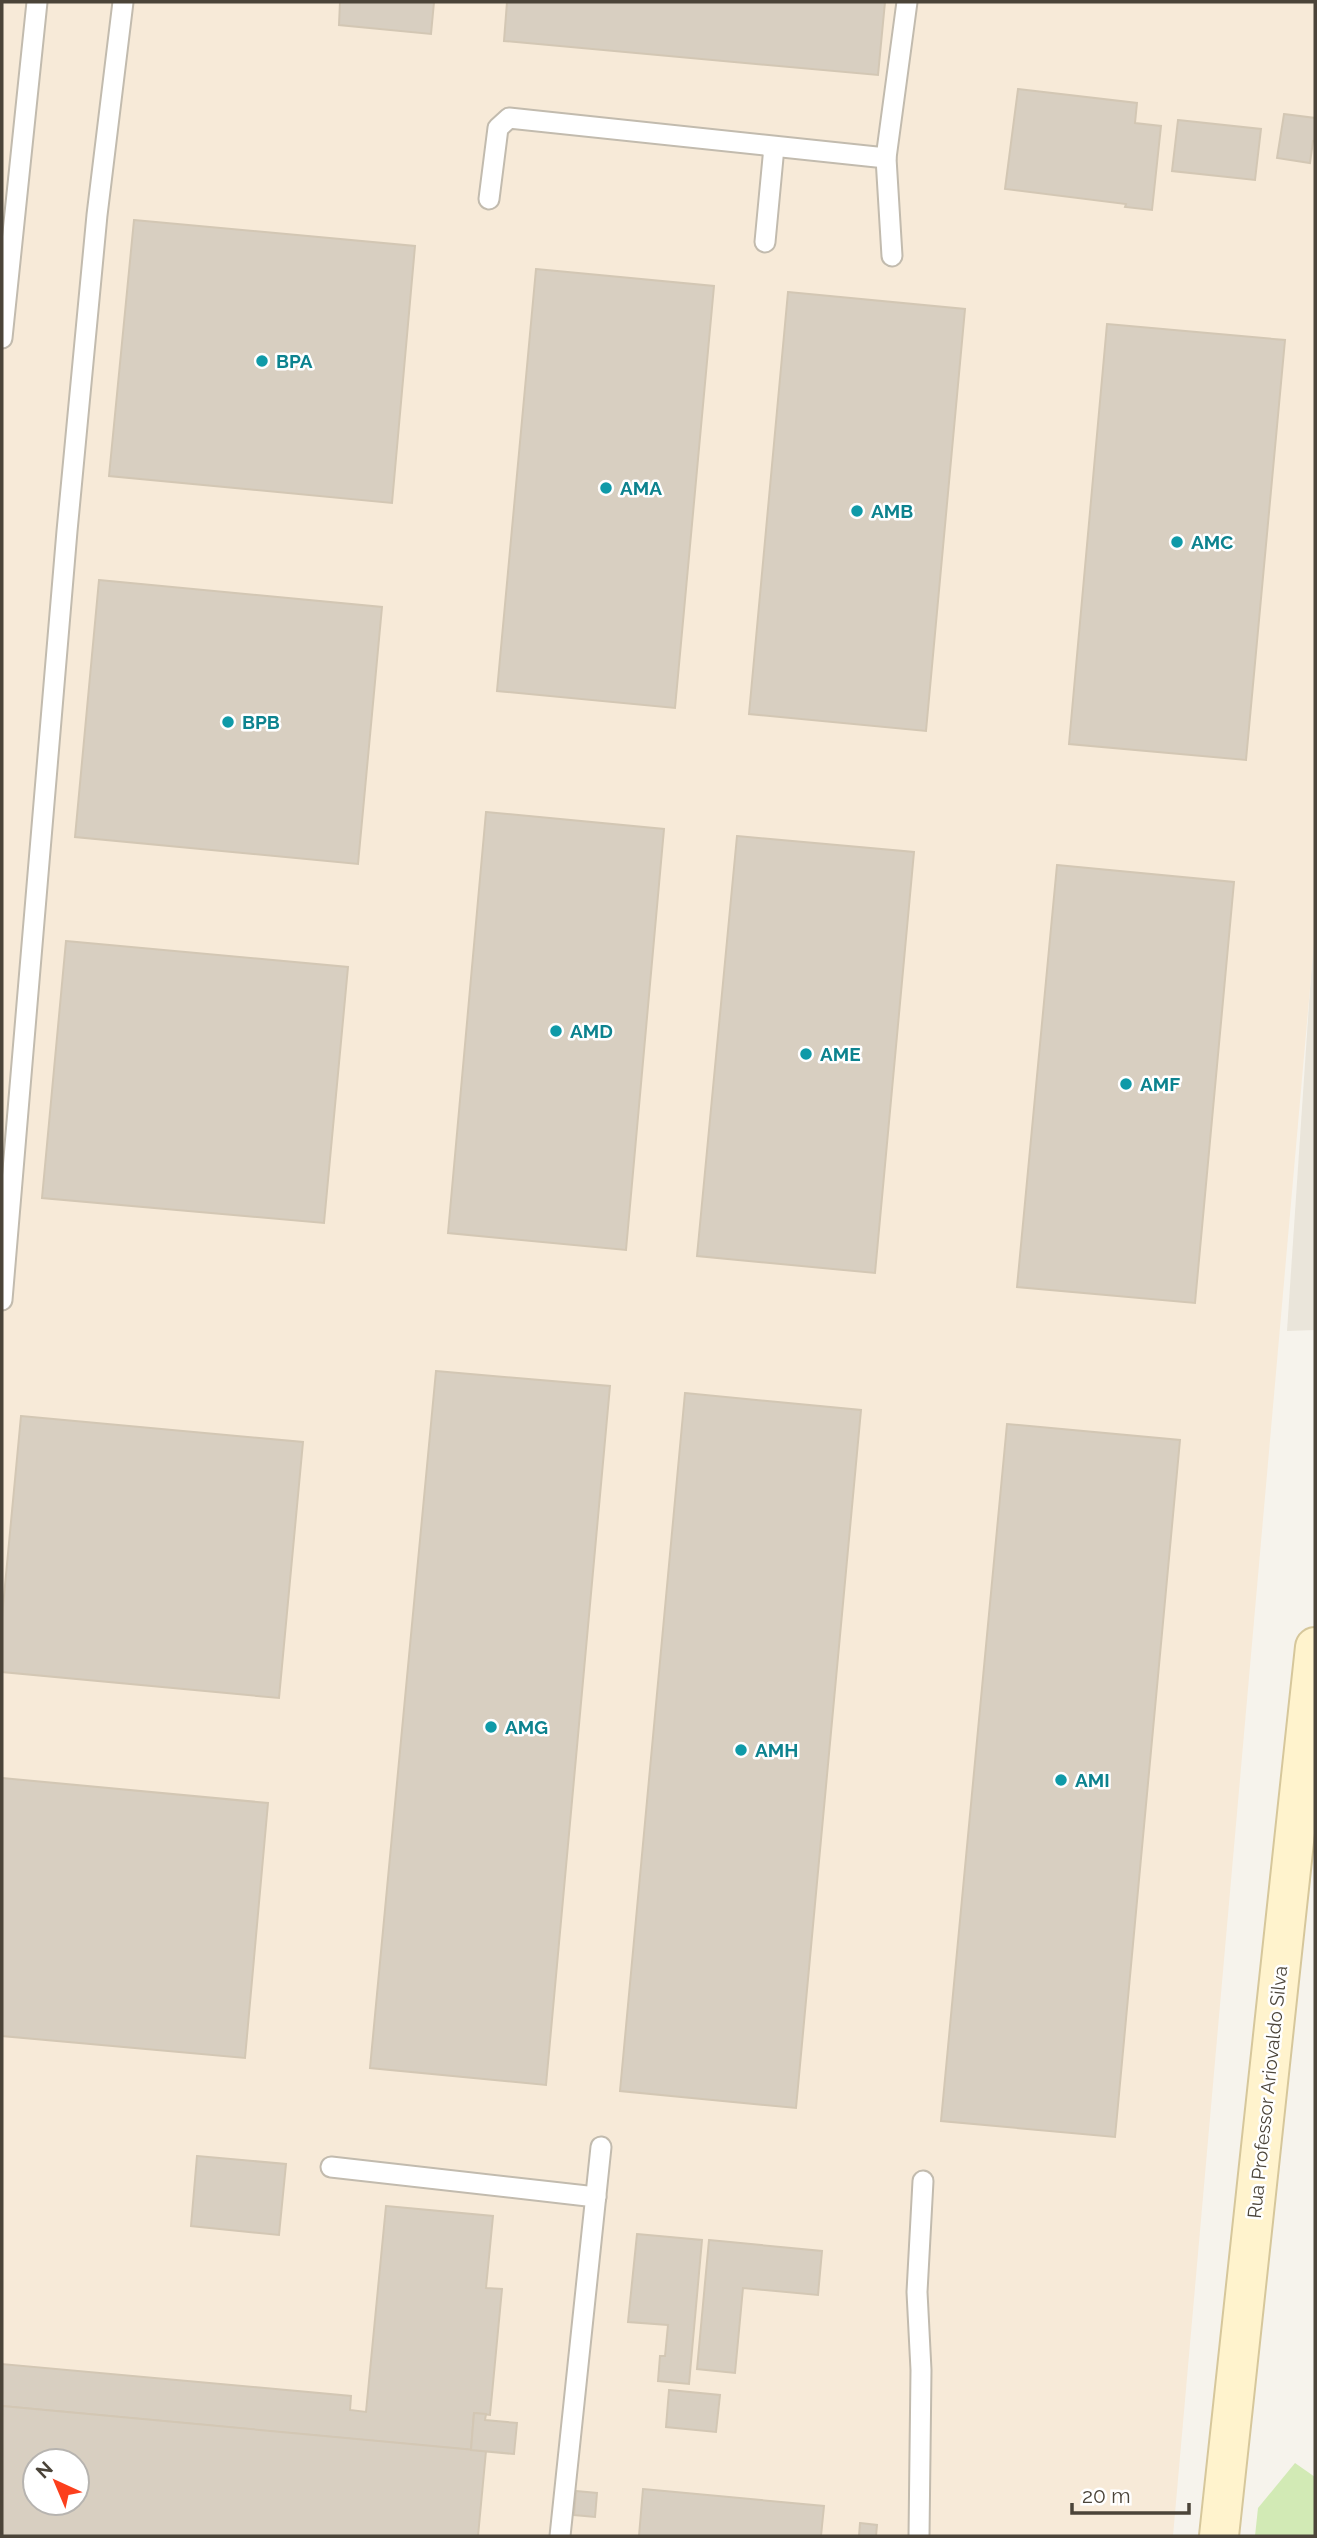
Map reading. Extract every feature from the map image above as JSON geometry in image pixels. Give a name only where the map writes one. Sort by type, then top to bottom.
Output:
[{"type":"street","name":"Rua Professor Ariovaldo Silva","points":[[1219,2536],[1315,1647]]},
{"type":"lane","points":[[2,338],[11,168],[37,2]]},
{"type":"lane","points":[[2,1300],[68,517],[97,215],[123,2]]},
{"type":"lane","points":[[892,256],[886,158],[907,2]]},
{"type":"lane","points":[[489,199],[498,128],[509,118],[886,158]]},
{"type":"lane","points":[[765,242],[774,146]]},
{"type":"lane","points":[[560,2536],[601,2147]]},
{"type":"lane","points":[[331,2167],[596,2197]]},
{"type":"lane","points":[[919,2536],[921,2370],[917,2292],[923,2181]]},
{"type":"shaded area","points":[[2,2],[1315,2],[1315,932],[1173,2536],[2,2536]]},
{"type":"shaded area","points":[[1315,915],[1315,1330],[1287,1331]]},
{"type":"green space","points":[[1295,2463],[1315,2477],[1315,2536],[1255,2536],[1258,2508]]},
{"type":"building","points":[[340,2],[434,2],[431,34],[339,25]]},
{"type":"building","points":[[507,2],[885,2],[878,75],[504,41]]},
{"type":"building","points":[[1018,89],[1137,103],[1135,123],[1161,126],[1152,210],[1125,207],[1126,204],[1005,189]]},
{"type":"building","points":[[1284,114],[1315,118],[1315,141],[1310,163],[1277,158]]},
{"type":"building","points":[[1178,120],[1261,129],[1255,180],[1172,171]]},
{"type":"building","name":"BPA","points":[[134,220],[415,246],[392,503],[109,476]]},
{"type":"building","name":"AMA","points":[[536,269],[714,286],[675,708],[497,691]]},
{"type":"building","name":"AMB","points":[[788,292],[965,309],[926,731],[749,714]]},
{"type":"building","name":"AMC","points":[[1107,324],[1285,340],[1246,760],[1069,744]]},
{"type":"building","name":"BPB","points":[[99,580],[382,607],[358,864],[75,837]]},
{"type":"building","name":"AMD","points":[[486,812],[664,829],[626,1250],[448,1233]]},
{"type":"building","name":"AME","points":[[737,836],[914,852],[875,1273],[697,1256]]},
{"type":"building","name":"AMF","points":[[1057,865],[1234,882],[1195,1303],[1017,1287]]},
{"type":"building","points":[[66,941],[348,967],[324,1223],[42,1198]]},
{"type":"building","name":"AMG","points":[[436,1371],[610,1386],[546,2085],[370,2068]]},
{"type":"building","name":"AMH","points":[[685,1393],[861,1410],[796,2108],[620,2091]]},
{"type":"building","points":[[21,1416],[303,1442],[279,1698],[2,1672],[2,1617]]},
{"type":"building","name":"AMI","points":[[1007,1424],[1180,1440],[1115,2137],[941,2121]]},
{"type":"building","points":[[2,1778],[268,1803],[245,2058],[2,2036]]},
{"type":"building","points":[[197,2156],[286,2164],[279,2235],[191,2226]]},
{"type":"building","points":[[386,2206],[493,2216],[486,2288],[502,2289],[490,2415],[474,2413],[471,2450],[2,2406],[2,2364],[351,2396],[350,2410],[366,2412]]},
{"type":"building","points":[[637,2234],[702,2240],[689,2384],[658,2381],[660,2356],[665,2356],[668,2325],[628,2322]]},
{"type":"building","points":[[709,2240],[822,2251],[818,2295],[743,2288],[735,2373],[697,2369]]},
{"type":"building","points":[[669,2390],[720,2395],[716,2432],[666,2427]]},
{"type":"building","points":[[2,2406],[486,2451],[478,2536],[2,2536]]},
{"type":"building","points":[[474,2413],[486,2414],[485,2420],[517,2423],[514,2454],[471,2450]]},
{"type":"building","points":[[643,2489],[824,2506],[821,2536],[639,2536]]},
{"type":"building","points":[[576,2491],[597,2493],[595,2517],[574,2515]]},
{"type":"building","points":[[860,2523],[877,2525],[876,2536],[859,2536]]},
{"type":"place","name":"BPA","points":[[262,361]]},
{"type":"place","name":"AMA","points":[[606,488]]},
{"type":"place","name":"AMB","points":[[857,511]]},
{"type":"place","name":"AMC","points":[[1177,542]]},
{"type":"place","name":"BPB","points":[[228,722]]},
{"type":"place","name":"AMD","points":[[556,1031]]},
{"type":"place","name":"AME","points":[[806,1054]]},
{"type":"place","name":"AMF","points":[[1126,1084]]},
{"type":"place","name":"AMG","points":[[491,1727]]},
{"type":"place","name":"AMH","points":[[741,1750]]},
{"type":"place","name":"AMI","points":[[1061,1780]]}]
